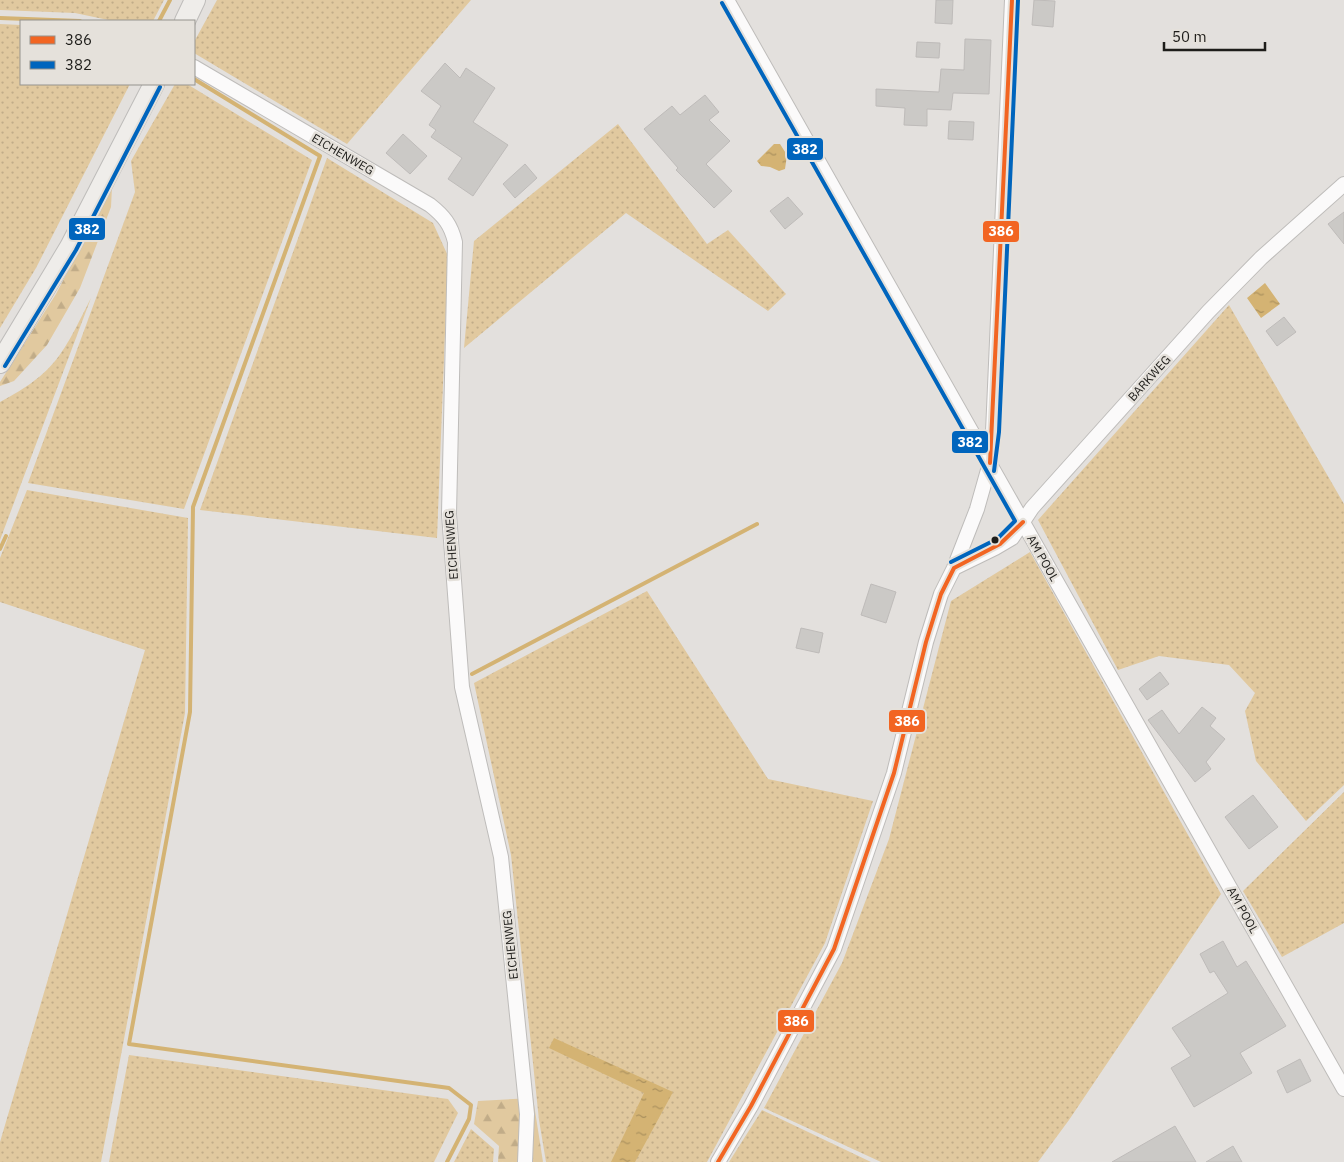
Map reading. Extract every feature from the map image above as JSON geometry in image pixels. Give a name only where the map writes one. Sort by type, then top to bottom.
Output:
[{"type":"main road","points":[[185,20],[195,0]]},
{"type":"main road","points":[[0,364],[70,247],[112,170],[154,85]]},
{"type":"street","name":"AM POOL","points":[[727,0],[1344,1089]]},
{"type":"street","points":[[718,1162],[751,1106],[834,949],[894,773],[926,642],[941,594],[954,568],[977,509],[990,463],[994,432],[1012,0]]},
{"type":"street","name":"EICHENWEG","points":[[195,68],[430,205],[446,218],[456,242],[448,514],[462,687],[501,857],[527,1114],[525,1162]]},
{"type":"street","name":"BARKWEG","points":[[954,568],[1012,538],[1032,508],[1208,312],[1261,258],[1344,184]]},
{"type":"green space","points":[[0,0],[164,0],[154,20],[108,20],[75,13],[0,10]]},
{"type":"green space","points":[[217,0],[471,0],[347,144],[195,54],[195,40]]},
{"type":"green space","points":[[0,24],[20,25],[20,85],[129,85],[36,268],[0,328]]},
{"type":"green space","points":[[174,85],[189,85],[312,160],[184,509],[28,483],[135,192],[131,161]]},
{"type":"green space","points":[[618,124],[707,244],[728,230],[786,294],[768,311],[626,213],[464,348],[474,241]]},
{"type":"green space","points":[[327,158],[433,223],[448,256],[437,538],[200,510]]},
{"type":"green space","points":[[112,187],[111,207],[80,288],[47,345],[14,381],[0,386],[0,382],[56,294]]},
{"type":"green space","points":[[91,298],[0,540],[0,402],[34,381],[56,359],[65,347]]},
{"type":"green space","points":[[1229,305],[1344,504],[1344,785],[1306,821],[1256,761],[1245,711],[1255,693],[1229,665],[1159,656],[1118,670],[1038,520]]},
{"type":"green space","points":[[27,490],[188,518],[185,713],[101,1162],[0,1162],[0,1142],[145,650],[0,602],[0,558]]},
{"type":"green space","points":[[1030,552],[1221,894],[1069,1120],[1038,1162],[881,1162],[764,1108],[842,963],[889,839],[951,601]]},
{"type":"green space","points":[[647,591],[768,779],[873,801],[825,943],[707,1162],[546,1162],[539,1120],[511,855],[474,683]]},
{"type":"green space","points":[[1344,792],[1344,923],[1282,957],[1243,891]]},
{"type":"green space","points":[[129,1055],[448,1099],[458,1113],[434,1162],[109,1162]]},
{"type":"green space","points":[[533,1098],[543,1162],[498,1162],[499,1146],[474,1124],[478,1101]]},
{"type":"green space","points":[[762,1110],[871,1162],[729,1162]]},
{"type":"green space","points":[[471,1129],[494,1149],[493,1162],[454,1162]]},
{"type":"water","points":[[774,144],[780,144],[787,155],[785,169],[779,171],[761,166],[757,161]]},
{"type":"water","points":[[1265,283],[1280,304],[1261,318],[1247,298]]},
{"type":"water","points":[[554,1038],[673,1092],[635,1162],[611,1162],[644,1093],[549,1048]]},
{"type":"building","points":[[936,0],[953,0],[952,24],[935,23]]},
{"type":"building","points":[[1034,0],[1055,1],[1053,27],[1032,25]]},
{"type":"building","points":[[965,39],[991,40],[989,94],[953,93],[951,110],[927,109],[927,126],[904,125],[905,108],[876,106],[876,89],[939,92],[941,69],[964,70]]},
{"type":"building","points":[[917,42],[940,43],[939,58],[916,57]]},
{"type":"building","points":[[445,63],[460,78],[466,68],[495,88],[473,122],[508,145],[473,196],[448,179],[462,158],[431,137],[436,130],[429,125],[441,106],[421,91]]},
{"type":"building","points":[[705,95],[719,112],[709,120],[730,141],[706,164],[732,191],[714,208],[676,170],[678,168],[644,129],[672,106],[680,115]]},
{"type":"building","points":[[949,121],[974,122],[973,140],[948,139]]},
{"type":"building","points":[[403,134],[427,156],[410,174],[386,153]]},
{"type":"building","points":[[525,164],[537,178],[515,198],[503,184]]},
{"type":"building","points":[[788,197],[803,214],[785,229],[770,211]]},
{"type":"building","points":[[1344,212],[1344,244],[1328,224]]},
{"type":"building","points":[[1284,317],[1296,332],[1277,346],[1266,331]]},
{"type":"building","points":[[871,584],[896,592],[886,623],[861,615]]},
{"type":"building","points":[[801,628],[823,633],[819,653],[796,648]]},
{"type":"building","points":[[1160,672],[1169,684],[1147,700],[1139,689]]},
{"type":"building","points":[[1202,707],[1216,718],[1210,726],[1225,739],[1206,762],[1211,769],[1195,782],[1148,720],[1162,710],[1179,734]]},
{"type":"building","points":[[1253,795],[1278,827],[1249,849],[1225,817]]},
{"type":"building","points":[[1223,941],[1237,967],[1246,961],[1286,1026],[1240,1053],[1252,1073],[1194,1107],[1171,1068],[1191,1056],[1172,1028],[1228,993],[1214,971],[1210,973],[1200,954]]},
{"type":"building","points":[[1300,1059],[1311,1081],[1287,1093],[1277,1071]]},
{"type":"building","points":[[1175,1126],[1196,1162],[1112,1162]]},
{"type":"building","points":[[1233,1146],[1242,1162],[1206,1162]]},
{"type":"waterway","points":[[160,20],[170,0]]},
{"type":"waterway","points":[[0,18],[53,20]]},
{"type":"waterway","points":[[195,80],[320,156],[193,507],[190,712],[129,1044],[449,1088],[471,1105],[469,1119],[447,1162]]},
{"type":"waterway","points":[[472,674],[757,524]]},
{"type":"waterway","points":[[0,549],[6,536]]},
{"type":"transit line","name":"386","points":[[990,463],[1012,0]]},
{"type":"transit line","name":"382","points":[[994,471],[999,432],[1018,0]]},
{"type":"transit line","name":"382","points":[[722,3],[1015,521],[997,539],[951,562]]},
{"type":"transit line","name":"382","points":[[5,366],[76,250],[160,87]]},
{"type":"transit line","name":"386","points":[[954,568],[1000,544],[1023,522]]},
{"type":"transit line","name":"386","points":[[718,1162],[751,1106],[834,949],[894,773],[926,642],[941,594],[954,568]]}]
